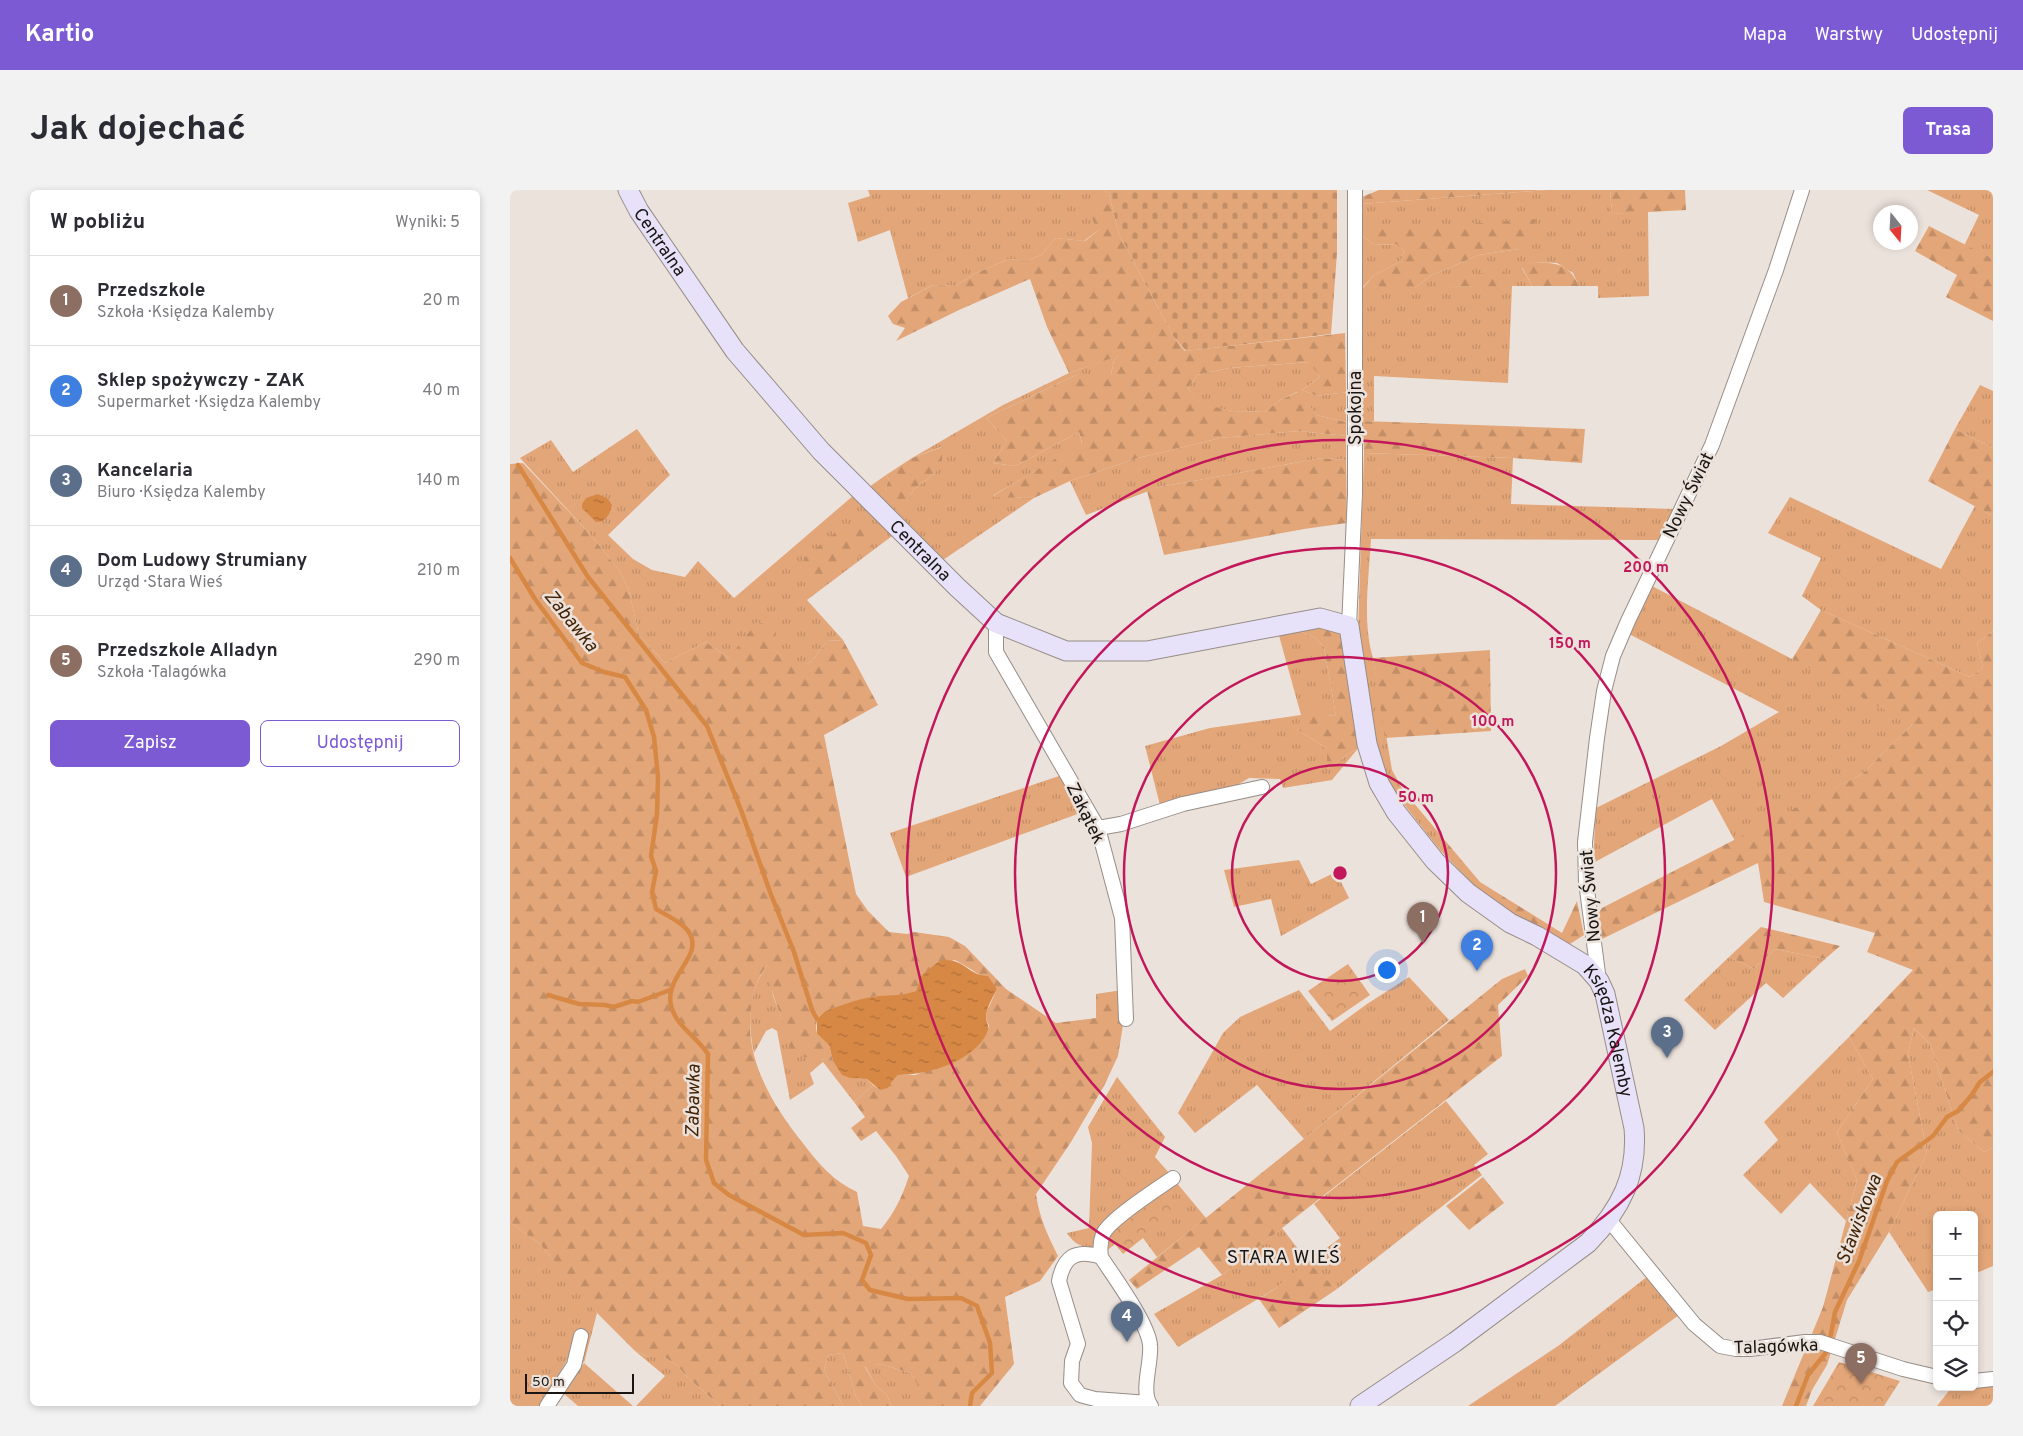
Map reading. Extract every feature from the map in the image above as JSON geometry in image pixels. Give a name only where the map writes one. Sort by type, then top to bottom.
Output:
[{"type":"street","name":"Centralna","points":[[628,190],[663,248],[737,354],[821,451],[949,579],[996,623],[1066,651],[1147,651],[1320,618],[1349,626]]},
{"type":"street","name":"Spokojna","points":[[1349,626],[1355,494],[1355,190]]},
{"type":"street","name":"Nowy Świat","points":[[1599,981],[1586,882],[1585,842],[1604,691],[1613,656],[1628,621],[1712,446],[1776,270],[1802,190]]},
{"type":"street","name":"Zakątek","points":[[996,623],[996,652],[1098,828],[1122,918],[1126,1019]]},
{"type":"street","name":"Księdza Kalemby","points":[[1349,626],[1367,744],[1379,783],[1396,812],[1435,861],[1468,893],[1510,923],[1537,936],[1585,965],[1599,981],[1605,994],[1634,1128],[1636,1146],[1626,1189],[1609,1220],[1588,1242],[1428,1362],[1360,1406]]},
{"type":"street","points":[[1098,828],[1121,824],[1183,804],[1262,787]]},
{"type":"street","points":[[1101,1257],[1090,1253],[1076,1254],[1064,1263],[1059,1281],[1078,1344],[1072,1361],[1071,1383],[1080,1395],[1095,1399],[1150,1404],[1147,1383],[1150,1344],[1139,1317],[1101,1257],[1100,1247],[1103,1234],[1112,1224],[1173,1178]]},
{"type":"street","name":"Talagówka","points":[[1609,1220],[1694,1324],[1720,1346],[1736,1350],[1804,1342],[1820,1342],[1903,1369],[1933,1376]]},
{"type":"street","points":[[546,1406],[574,1365],[581,1336]]},
{"type":"street","points":[[1978,1381],[1993,1379]]},
{"type":"green space","points":[[868,190],[1105,190],[1106,193],[1100,229],[1084,241],[1056,238],[1041,255],[1027,261],[1009,259],[974,274],[956,286],[933,285],[908,298],[890,230],[858,242],[848,203],[870,196]]},
{"type":"green space","points":[[1105,190],[1108,190],[1119,234],[1173,336],[1185,351],[1345,333],[1346,392],[1317,396],[1302,390],[1320,377],[1309,362],[1229,368],[1197,375],[1188,389],[1201,404],[1232,411],[1265,412],[1280,400],[1298,392],[1317,415],[1346,422],[1346,436],[1299,431],[1220,438],[1138,458],[1070,481],[1034,498],[991,497],[1082,443],[1079,432],[1015,466],[993,463],[1007,441],[986,418],[1076,375],[1111,375],[1114,360],[1118,356],[1069,373],[1047,327],[1030,279],[959,310],[896,341],[905,328],[893,324],[888,316],[901,302],[933,285],[956,286],[974,274],[1009,259],[1027,261],[1041,255],[1056,238],[1085,241],[1100,229],[1094,223],[1087,205],[1106,193]]},
{"type":"green space","points":[[1108,190],[1337,190],[1337,253],[1331,334],[1186,351],[1173,336],[1119,234]]},
{"type":"green space","points":[[1379,190],[1547,190],[1361,204],[1362,197]]},
{"type":"green space","points":[[1547,190],[1610,190],[1612,214],[1648,211],[1649,296],[1598,298],[1598,286],[1579,286],[1573,273],[1557,263],[1533,262],[1522,268],[1532,286],[1512,286],[1508,383],[1374,376],[1374,421],[1363,421],[1361,235],[1374,245],[1396,244],[1404,251],[1401,261],[1374,275],[1362,288],[1415,288],[1430,276],[1479,255],[1519,249],[1361,231],[1361,204]],"holes":[[[1464,276],[1512,285],[1447,287]]]},
{"type":"green space","points":[[1610,190],[1685,190],[1686,210],[1612,214]]},
{"type":"green space","points":[[1927,190],[1993,190],[1993,259],[1964,246],[1979,215]]},
{"type":"green space","points":[[1536,219],[1532,236],[1519,249],[1479,255],[1430,276],[1415,288],[1362,289],[1374,275],[1401,261],[1404,251],[1396,244],[1374,245],[1361,235],[1361,231]]},
{"type":"green space","points":[[1929,226],[1993,259],[1993,321],[1946,297],[1957,275],[1915,251],[1918,250],[1918,246]]},
{"type":"green space","points":[[1533,262],[1561,266],[1571,273],[1579,286],[1532,286],[1522,267]]},
{"type":"green space","points":[[1503,270],[1512,286],[1446,287],[1463,276]]},
{"type":"green space","points":[[1119,355],[1114,360],[1111,375],[1076,375],[986,418],[1007,441],[993,463],[1015,466],[1079,432],[1082,444],[992,496],[1034,498],[943,560],[869,487],[886,475],[889,479],[885,490],[907,501],[914,489],[935,473],[941,447],[912,458],[1003,405],[1069,373]]},
{"type":"green space","points":[[1310,362],[1320,377],[1302,390],[1317,396],[1346,392],[1346,422],[1317,415],[1297,392],[1280,400],[1265,412],[1232,411],[1201,405],[1188,389],[1197,375],[1229,368]]},
{"type":"green space","points":[[1980,385],[1993,391],[1993,448],[1955,429]]},
{"type":"green space","points":[[1363,421],[1585,429],[1582,463],[1513,458],[1364,453]]},
{"type":"green space","points":[[637,429],[670,475],[608,535],[633,559],[652,570],[685,577],[698,561],[734,598],[854,495],[892,536],[807,600],[843,640],[827,641],[811,662],[793,668],[775,650],[729,658],[706,642],[665,663],[639,635],[629,591],[620,571],[590,534],[520,458],[551,440],[573,472]]},
{"type":"green space","points":[[1955,429],[1993,448],[1993,516],[1928,481]]},
{"type":"green space","points":[[1299,431],[1346,436],[1346,460],[1322,458],[1159,487],[1086,515],[1070,481],[1138,458],[1220,438]]},
{"type":"green space","points":[[942,447],[942,464],[935,473],[914,489],[907,501],[902,503],[889,501],[885,490],[889,479],[886,475],[912,458]]},
{"type":"green space","points":[[1364,453],[1513,458],[1511,504],[1675,509],[1660,540],[1371,539],[1367,599],[1368,629],[1392,770],[1403,790],[1443,838],[1439,849],[1388,784],[1373,733],[1366,672],[1358,632]]},
{"type":"green space","points":[[1322,458],[1346,460],[1347,523],[1164,555],[1147,491],[1159,487]]},
{"type":"green space","points":[[523,463],[590,534],[620,571],[629,591],[639,635],[665,663],[706,642],[729,658],[757,622],[776,628],[775,650],[793,667],[811,662],[827,641],[843,640],[878,705],[824,735],[856,894],[868,911],[889,932],[907,934],[914,932],[949,937],[965,946],[1006,989],[1056,1023],[1096,1018],[1096,994],[1122,990],[1123,1025],[1118,1056],[1104,1086],[1071,1142],[1036,1194],[1047,1234],[1058,1256],[1040,1281],[1005,1297],[1014,1364],[980,1406],[935,1406],[926,1401],[911,1373],[880,1364],[865,1367],[876,1386],[887,1395],[891,1406],[862,1406],[856,1396],[843,1353],[828,1355],[824,1370],[843,1406],[720,1406],[686,1376],[677,1365],[664,1357],[649,1357],[635,1351],[591,1307],[541,1245],[510,1222],[510,464]],"holes":[[[954,960],[970,968],[997,989],[987,1011],[986,1018],[989,1026],[987,1033],[976,1047],[962,1057],[915,1075],[898,1075],[880,1090],[873,1085],[854,1102],[865,1117],[851,1128],[861,1141],[876,1131],[909,1176],[898,1204],[881,1229],[863,1226],[857,1192],[848,1188],[826,1171],[791,1127],[770,1095],[755,1060],[751,1041],[750,1022],[756,987],[760,976],[770,963],[770,980],[792,1055],[833,1061],[829,1045],[817,1034],[816,1028],[817,1019],[825,1011],[863,999],[877,996],[902,996],[916,991],[921,976]]]},
{"type":"green space","points":[[1790,497],[1941,569],[1975,506],[1993,516],[1993,631],[1977,643],[1983,668],[1970,677],[1821,610],[1802,596],[1821,558],[1768,533]]},
{"type":"green space","points":[[851,524],[867,533],[873,546],[822,583],[811,579],[804,558],[835,533]]},
{"type":"green space","points":[[1650,585],[1792,659],[1809,632],[1912,725],[1862,774],[1735,841],[1712,799],[1593,863],[1596,808],[1721,746],[1779,712],[1629,634]]},
{"type":"green space","points":[[1821,610],[1970,677],[1983,668],[1977,643],[1993,631],[1993,1148],[1984,1152],[1958,1130],[1930,1044],[1914,1028],[1908,1054],[1927,1153],[1889,1232],[1847,1300],[1827,1365],[1812,1390],[1806,1406],[1782,1406],[1823,1307],[1857,1180],[1837,1132],[1873,1079],[1849,1037],[1913,970],[1867,952],[1875,933],[1764,902],[1758,863],[1602,939],[1598,914],[1602,908],[1862,774],[1912,725],[1793,659]]},
{"type":"green space","points":[[1303,628],[1302,632],[1315,638],[1324,647],[1336,716],[1327,715],[1297,729],[1327,749],[1327,769],[1360,746],[1332,780],[1283,788],[1280,779],[1249,778],[1234,787],[1222,788],[1160,805],[1145,746],[1210,728],[1301,715],[1278,632]]},
{"type":"green space","points":[[1303,628],[1331,629],[1344,636],[1360,746],[1327,769],[1327,749],[1297,729],[1307,701],[1327,715],[1336,716],[1324,647],[1315,638],[1302,632]]},
{"type":"green space","points":[[1490,650],[1491,731],[1385,738],[1373,658]]},
{"type":"green space","points":[[1062,775],[1083,812],[906,877],[890,833]]},
{"type":"green space","points":[[1443,838],[1480,882],[1562,933],[1577,901],[1584,935],[1570,944],[1512,914],[1475,886],[1439,849]]},
{"type":"green space","points":[[1299,860],[1311,884],[1336,872],[1349,898],[1281,936],[1271,899],[1234,907],[1224,870]]},
{"type":"green space","points":[[1761,927],[1840,946],[1825,959],[1775,949],[1754,969],[1729,957]]},
{"type":"green space","points":[[1775,949],[1825,959],[1783,998],[1766,983],[1715,1030],[1684,1000],[1729,957],[1754,969]]},
{"type":"green space","points":[[770,962],[773,996],[786,1029],[820,1059],[833,1061],[847,1076],[867,1079],[873,1085],[854,1102],[823,1062],[810,1073],[814,1084],[790,1100],[777,1031],[772,1028],[766,1031],[754,1053],[750,1029],[751,1005],[757,983]]},
{"type":"green space","points":[[1348,964],[1370,995],[1332,1021],[1308,991]]},
{"type":"green space","points":[[1525,969],[1528,976],[1498,1005],[1502,1056],[1222,1275],[1199,1247],[1137,1289],[1129,1280],[1502,979]]},
{"type":"green space","points":[[1409,977],[1449,1020],[1304,1139],[1257,1085],[1195,1133],[1178,1113],[1223,1033],[1240,1017],[1299,990],[1330,1031]]},
{"type":"green space","points":[[1914,1028],[1930,1044],[1958,1130],[1984,1152],[1993,1148],[1993,1266],[1978,1272],[1978,1211],[1933,1211],[1933,1290],[1928,1292],[1889,1232],[1927,1153],[1908,1054]]},
{"type":"green space","points":[[1849,1037],[1873,1079],[1837,1132],[1857,1180],[1846,1221],[1810,1183],[1781,1214],[1743,1175],[1778,1140],[1764,1122]]},
{"type":"green space","points":[[1117,1077],[1165,1137],[1155,1157],[1170,1174],[1095,1247],[1086,1246],[1076,1243],[1067,1233],[1089,1228],[1092,1143],[1088,1127]]},
{"type":"green space","points":[[1446,1101],[1488,1154],[1474,1165],[1482,1175],[1337,1289],[1307,1263],[1276,1288],[1178,1347],[1154,1314],[1222,1275],[1282,1228],[1308,1262],[1340,1238],[1314,1204]]},
{"type":"green space","points":[[1483,1177],[1504,1203],[1469,1230],[1446,1206]]},
{"type":"green space","points":[[1176,1182],[1206,1218],[1157,1257],[1143,1238],[1123,1254],[1115,1244],[1105,1252],[1110,1232]]},
{"type":"green space","points":[[1161,1195],[1175,1213],[1123,1252],[1110,1234]]},
{"type":"green space","points":[[510,1222],[541,1245],[597,1313],[584,1363],[575,1347],[539,1406],[510,1406]]},
{"type":"green space","points":[[1307,1262],[1337,1289],[1279,1328],[1259,1299],[1276,1288]]},
{"type":"green space","points":[[1648,1276],[1679,1315],[1555,1406],[1468,1406],[1558,1346]]},
{"type":"green space","points":[[635,1351],[649,1357],[664,1357],[677,1365],[686,1376],[720,1406],[636,1406],[665,1376]]},
{"type":"green space","points":[[843,1353],[856,1396],[862,1406],[843,1406],[824,1370],[828,1355]]},
{"type":"green space","points":[[1839,1362],[1900,1381],[1884,1406],[1813,1406]]},
{"type":"green space","points":[[584,1363],[633,1406],[578,1406],[563,1393]]},
{"type":"green space","points":[[880,1364],[911,1373],[926,1400],[935,1406],[891,1406],[887,1395],[876,1386],[865,1366]]},
{"type":"green space","points":[[1993,1385],[1993,1406],[1937,1406],[1949,1391],[1978,1391],[1978,1386]]},
{"type":"water","points":[[598,494],[608,499],[612,505],[607,517],[602,521],[596,522],[582,508],[582,504],[586,498]]},
{"type":"water","points":[[945,960],[958,962],[976,974],[988,976],[997,989],[986,1014],[988,1031],[980,1043],[971,1052],[948,1065],[922,1073],[898,1075],[888,1088],[880,1090],[867,1079],[850,1078],[842,1075],[833,1061],[829,1045],[817,1034],[817,1019],[825,1011],[858,1000],[878,996],[902,995],[916,991],[921,976],[938,962]]},
{"type":"waterway","points":[[518,465],[588,577],[707,726],[741,810],[770,892],[794,952],[812,1010],[817,1019]]},
{"type":"waterway","name":"Zabawka","points":[[510,558],[535,599],[582,663],[604,672],[625,677],[646,710],[654,737],[658,777],[657,814],[651,856],[656,871],[652,892],[656,909],[684,926],[690,934],[693,943],[687,960],[676,978],[670,998],[672,1009],[683,1027],[699,1042],[708,1054],[706,1160],[714,1183],[729,1195],[804,1235],[843,1233],[866,1243],[871,1255],[862,1280],[870,1290],[908,1299],[961,1298],[977,1306],[990,1343],[992,1373],[972,1393],[970,1406]]},
{"type":"waterway","points":[[548,995],[579,1004],[614,1007],[632,1001],[638,1002],[670,990]]},
{"type":"waterway","name":"Stawiskowa","points":[[1796,1406],[1808,1375],[1828,1350],[1835,1312],[1859,1261],[1887,1181],[1897,1162],[1933,1136],[1947,1117],[1958,1111],[1980,1082],[1993,1072]]},
{"type":"place","name":"Przedszkole","points":[[1423,943]]},
{"type":"place","name":"Sklep spożywczy - ZAK","points":[[1477,971]]},
{"type":"place","name":"Kancelaria","points":[[1667,1058]]},
{"type":"place","name":"Dom Ludowy Strumiany","points":[[1127,1342]]},
{"type":"place","name":"Przedszkole Alladyn","points":[[1861,1384]]},
{"type":"district","name":"STARA WIEŚ","points":[[1284,1256]]}]
